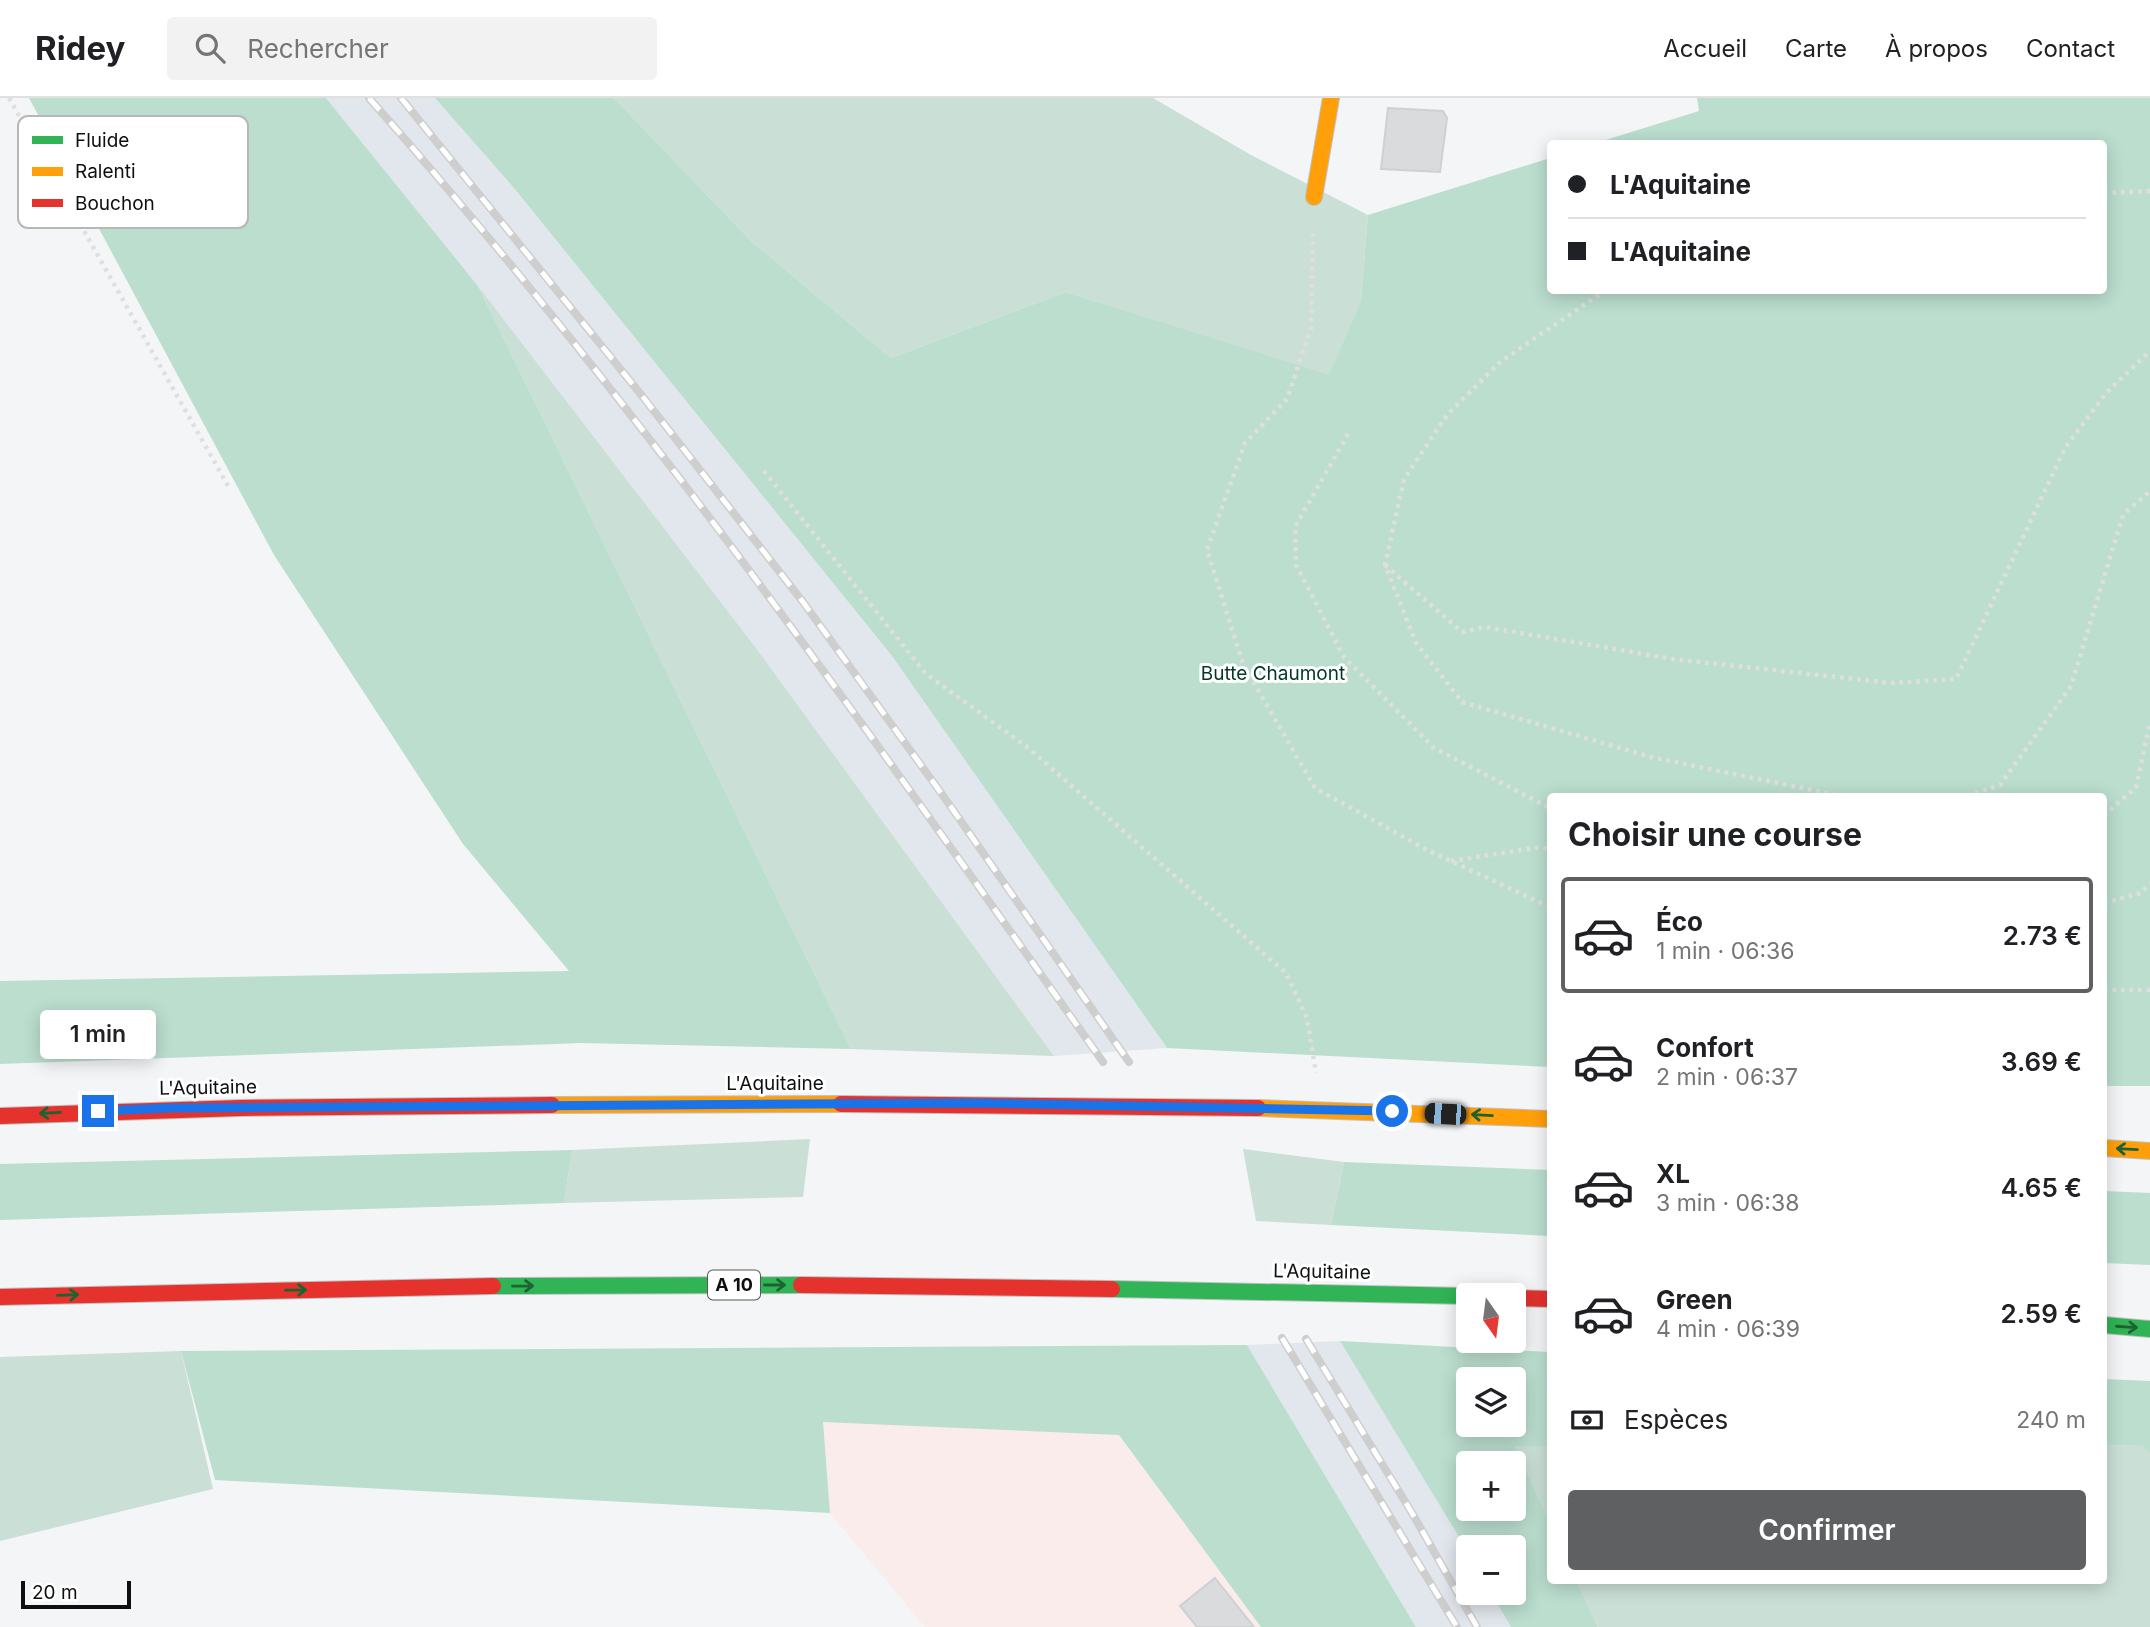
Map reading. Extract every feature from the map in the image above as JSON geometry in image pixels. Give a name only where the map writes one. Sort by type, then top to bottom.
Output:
[{"type":"main road","points":[[1314,197],[1331,98]]},
{"type":"main road","name":"L'Aquitaine","points":[[0,1116],[172,1108],[962,1103],[1316,1109],[1547,1119]]},
{"type":"main road","points":[[2107,1148],[2150,1151]]},
{"type":"main road","name":"L'Aquitaine","points":[[0,1297],[604,1284],[1456,1296]]},
{"type":"main road","points":[[1526,1298],[1547,1299]]},
{"type":"main road","points":[[2107,1325],[2150,1329]]},
{"type":"path","points":[[9,98],[19,116]]},
{"type":"path","points":[[2107,193],[2150,191]]},
{"type":"path","points":[[1314,197],[1311,328],[1287,399],[1244,443],[1207,550],[1243,664],[1315,788],[1450,861],[1547,906]]},
{"type":"path","points":[[82,228],[228,486]]},
{"type":"path","points":[[1600,294],[1500,362],[1447,415],[1404,479],[1385,565],[1416,643],[1462,702],[1651,757],[1826,793]]},
{"type":"path","points":[[1385,565],[1462,632],[1485,627],[1673,659],[1891,683],[1956,679],[2066,448],[2106,393],[2150,351]]},
{"type":"path","points":[[1348,434],[1295,527],[1296,565],[1344,657],[1434,748],[1547,806]]},
{"type":"path","points":[[764,471],[925,673],[1027,747],[1286,973],[1307,1018],[1316,1067],[1316,1109]]},
{"type":"path","points":[[1976,793],[2000,785],[2071,686],[2123,515],[2150,491]]},
{"type":"path","points":[[2107,813],[2136,787],[2150,722]]},
{"type":"path","points":[[1450,861],[1547,849]]},
{"type":"path","points":[[2107,902],[2141,893],[2150,883]]},
{"type":"path","points":[[2107,990],[2150,990]]},
{"type":"shaded area","points":[[326,98],[435,98],[514,188],[892,656],[1167,1048],[1054,1056],[756,648],[478,286]]},
{"type":"shaded area","points":[[1340,1341],[1458,1535],[1456,1605],[1498,1605],[1511,1627],[1416,1627],[1247,1345]]},
{"type":"shaded area","points":[[823,1422],[1110,1423],[1261,1627],[925,1627],[830,1513]]},
{"type":"green space","points":[[29,98],[326,98],[478,286],[851,1049],[581,1043],[0,1064],[0,981],[569,971],[463,844],[274,555],[99,228],[248,228],[248,116],[39,116]]},
{"type":"green space","name":"Butte Chaumont","points":[[435,98],[614,98],[752,242],[891,358],[1066,292],[1329,375],[1361,300],[1368,215],[1547,159],[1547,294],[2107,294],[2107,140],[1606,140],[1699,111],[1697,98],[2150,98],[2150,1086],[2107,1086],[2107,793],[1547,793],[1547,1067],[1167,1048],[892,656],[514,188]]},
{"type":"green space","points":[[614,98],[1153,98],[1251,155],[1368,215],[1361,300],[1329,376],[1066,292],[891,358],[752,242]]},
{"type":"green space","points":[[478,286],[756,648],[1054,1056],[851,1049]]},
{"type":"green space","points":[[810,1139],[803,1197],[564,1203],[572,1150]]},
{"type":"green space","points":[[1243,1149],[1344,1162],[1331,1225],[1256,1221]]},
{"type":"green space","points":[[572,1150],[564,1203],[0,1220],[0,1164]]},
{"type":"green space","points":[[1344,1162],[1547,1170],[1547,1236],[1331,1225]]},
{"type":"green space","points":[[2107,1191],[2150,1193],[2150,1265],[2107,1263]]},
{"type":"green space","points":[[1340,1341],[1456,1347],[1456,1353],[1547,1352],[1547,1446],[1515,1446],[1517,1451],[1456,1451],[1456,1521],[1526,1521],[1526,1470],[1547,1516],[1547,1584],[1578,1584],[1598,1627],[1511,1627],[1498,1605],[1526,1605],[1526,1535],[1458,1535]]},
{"type":"green space","points":[[1247,1345],[1416,1627],[1261,1627],[1119,1435],[823,1422],[830,1513],[215,1480],[181,1351]]},
{"type":"green space","points":[[181,1351],[213,1489],[0,1541],[0,1357]]},
{"type":"green space","points":[[2107,1379],[2150,1381],[2150,1454],[2143,1446],[2107,1445]]},
{"type":"green space","points":[[2107,1445],[2144,1446],[2150,1454],[2150,1627],[1598,1627],[1578,1584],[2107,1584]]},
{"type":"green space","points":[[1515,1446],[1547,1446],[1547,1516],[1526,1470],[1526,1451],[1517,1451]]},
{"type":"building","points":[[1388,108],[1443,111],[1447,118],[1440,172],[1381,169]]},
{"type":"building","points":[[1215,1578],[1254,1627],[1197,1627],[1180,1606]]},
{"type":"railway","points":[[369,98],[468,213],[657,449],[839,692],[1103,1062]]},
{"type":"railway","points":[[401,98],[643,397],[803,602],[944,797],[1129,1062]]},
{"type":"railway","points":[[1282,1338],[1457,1627]]},
{"type":"railway","points":[[1306,1339],[1412,1513],[1477,1627]]},
{"type":"traffic: fast","points":[[493,1286],[801,1285]]},
{"type":"traffic: fast","points":[[1112,1289],[1456,1296]]},
{"type":"traffic: fast","points":[[2107,1325],[2150,1329]]},
{"type":"traffic: slow","points":[[1314,197],[1331,98]]},
{"type":"traffic: slow","points":[[552,1105],[841,1104]]},
{"type":"traffic: slow","points":[[1258,1108],[1547,1119]]},
{"type":"traffic: slow","points":[[2107,1148],[2150,1151]]},
{"type":"traffic: jam","points":[[841,1104],[1258,1108]]},
{"type":"traffic: jam","points":[[0,1116],[240,1108],[552,1105]]},
{"type":"traffic: jam","points":[[801,1285],[1112,1289]]},
{"type":"traffic: jam","points":[[0,1297],[493,1286]]},
{"type":"traffic: jam","points":[[1526,1298],[1547,1299]]},
{"type":"route","points":[[98,1111],[172,1108],[976,1103],[1392,1111]]}]
